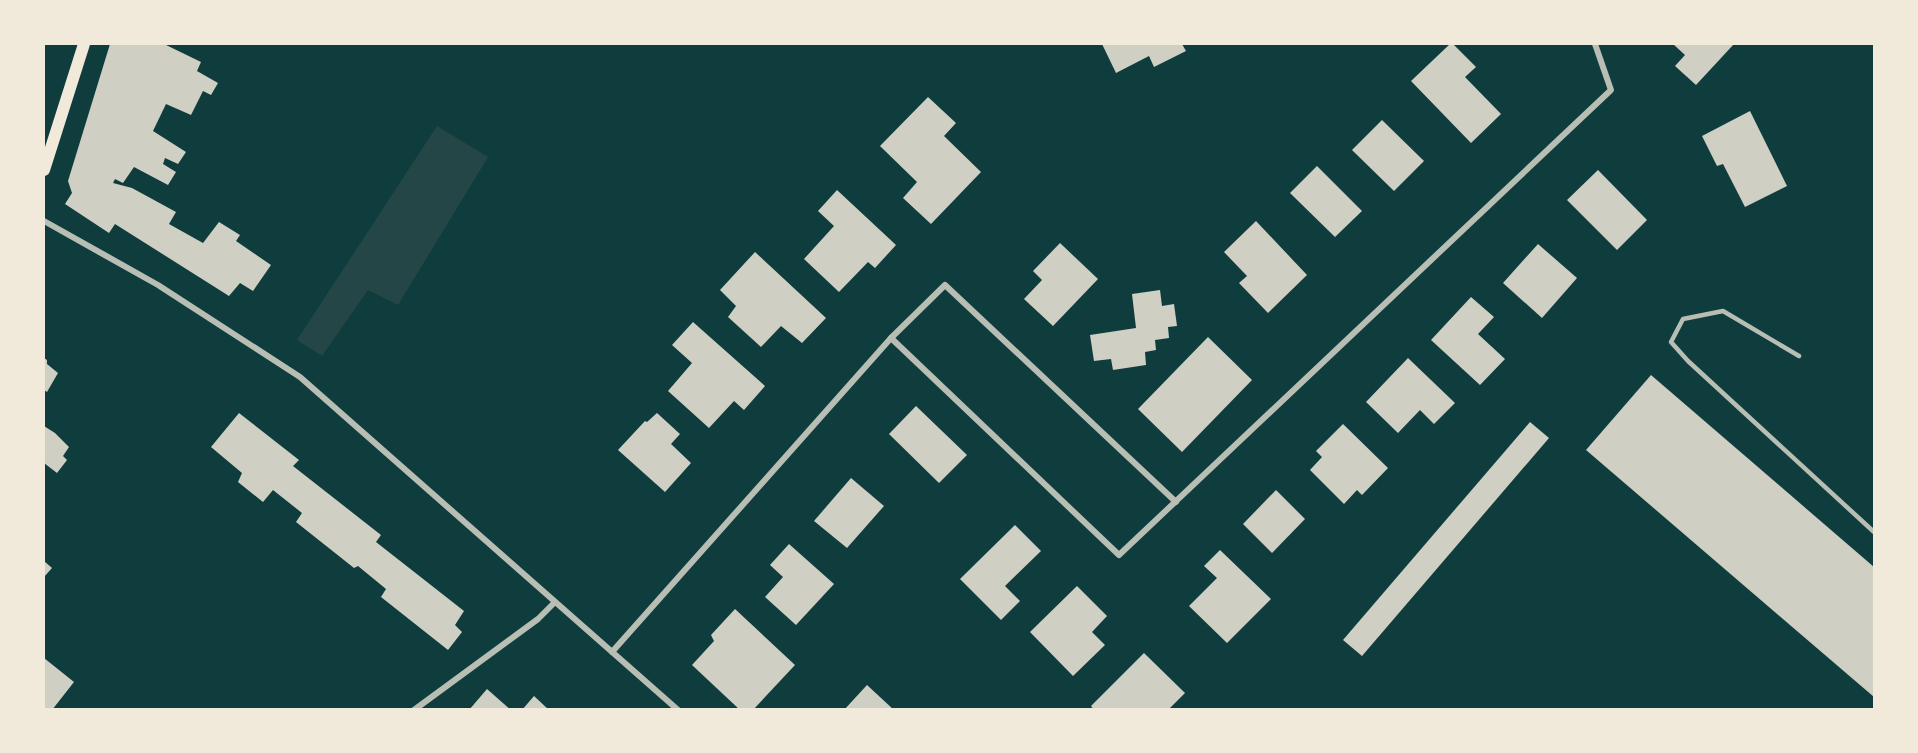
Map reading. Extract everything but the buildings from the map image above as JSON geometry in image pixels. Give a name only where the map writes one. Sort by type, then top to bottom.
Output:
[{"type":"main road","points":[[44,170],[84,44]]},
{"type":"street","points":[[891,338],[1119,555],[1611,90],[1595,44]]},
{"type":"street","points":[[44,221],[158,285],[300,378],[678,710]]},
{"type":"street","points":[[612,651],[891,338],[945,285],[1176,502]]},
{"type":"street","points":[[414,710],[538,619],[555,602]]},
{"type":"lane","points":[[1799,356],[1723,311],[1683,319],[1671,342],[1688,361],[1875,532]]},
{"type":"shaded area","points":[[437,126],[488,157],[398,305],[368,290],[322,356],[297,340]]}]
